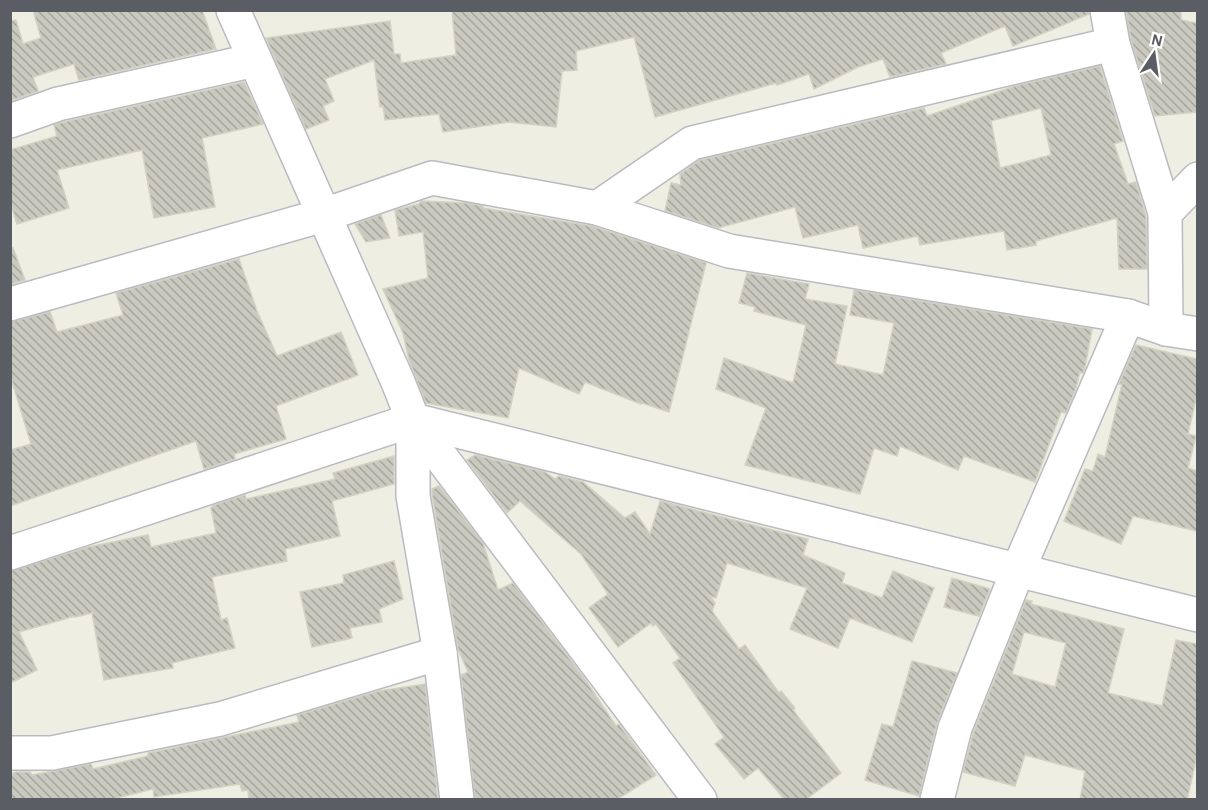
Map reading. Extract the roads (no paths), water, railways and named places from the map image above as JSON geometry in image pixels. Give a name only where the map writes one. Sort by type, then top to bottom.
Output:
[{"type":"street","points":[[233,10],[413,420],[700,800]]},
{"type":"street","points":[[10,304],[324,215],[432,178],[597,208],[729,251],[1128,316],[1182,332],[1165,213],[1113,44],[1107,10]]},
{"type":"street","points":[[597,208],[692,143],[1113,44]]},
{"type":"street","points":[[10,121],[58,104],[255,60]]},
{"type":"street","points":[[1165,213],[1197,179]]},
{"type":"street","points":[[937,800],[955,728],[1018,570],[1128,316]]},
{"type":"street","points":[[413,420],[413,496],[440,653],[457,800]]},
{"type":"street","points":[[10,553],[413,420],[1197,615]]},
{"type":"street","points":[[10,753],[52,753],[220,719],[440,653]]}]
